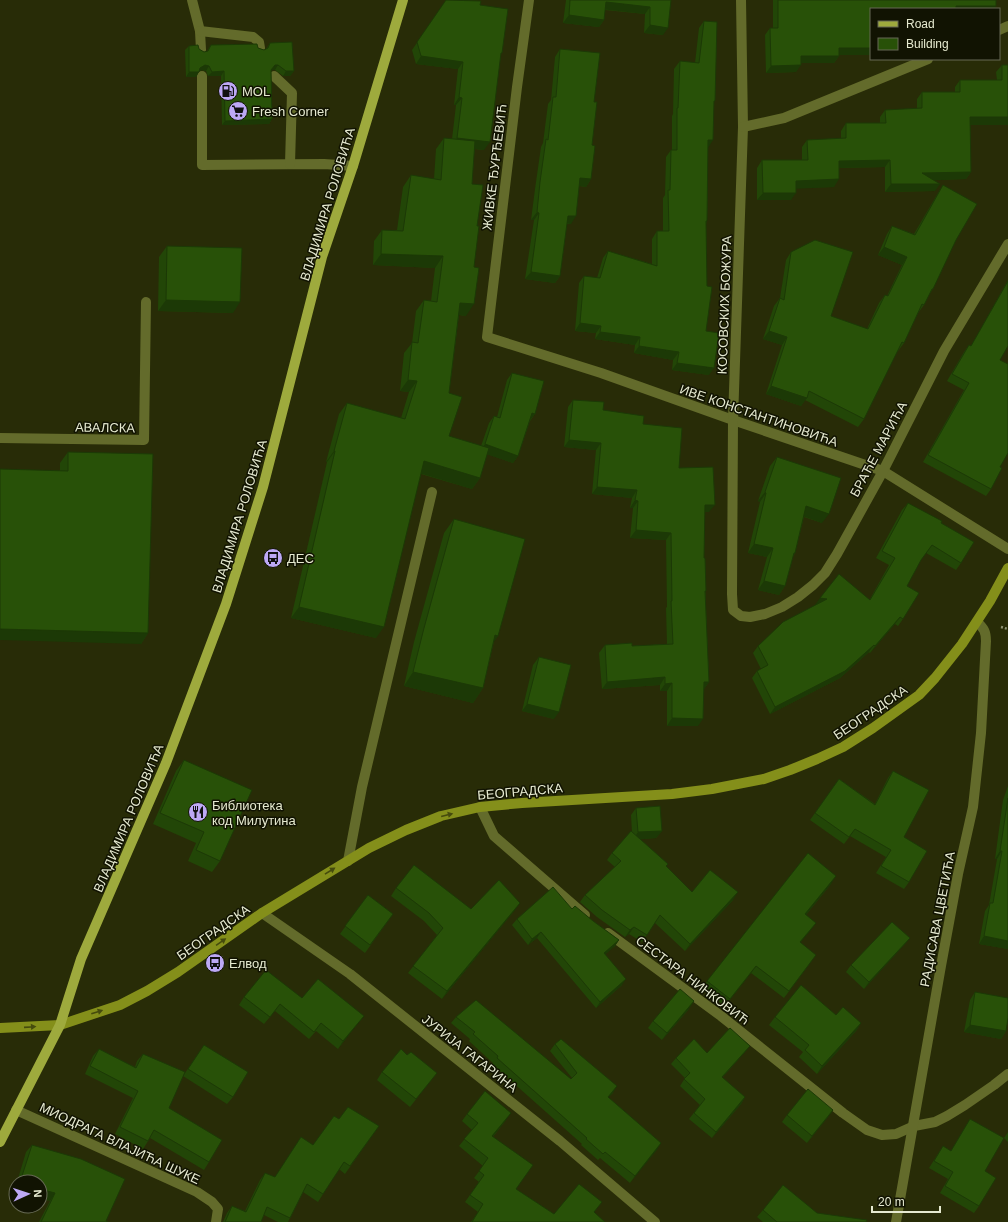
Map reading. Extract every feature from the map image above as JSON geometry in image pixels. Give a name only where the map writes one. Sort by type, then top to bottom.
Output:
[{"type":"main road","name":"ВЛАДИМИРА РОЛОВИЋА","points":[[60,1025],[82,960],[166,763],[226,604],[263,487],[322,257],[353,166],[403,0]]},
{"type":"main road","points":[[0,1142],[60,1025]]},
{"type":"street","points":[[192,0],[200,31],[201,50]]},
{"type":"street","name":"ЖИВКЕ ЂУРЂЕВИЋ","points":[[487,337],[516,94],[529,0]]},
{"type":"street","name":"КОСОВСКИХ БОЖУРА","points":[[733,610],[733,420],[743,127],[741,0]]},
{"type":"street","points":[[200,31],[253,37],[258,42],[260,48]]},
{"type":"street","points":[[743,127],[784,118],[926,60]]},
{"type":"street","points":[[202,76],[202,165],[324,164],[353,166]]},
{"type":"street","points":[[274,76],[292,93],[290,164]]},
{"type":"street","name":"БРАЋЕ МАРИЋА","points":[[733,610],[741,616],[750,617],[766,614],[782,607],[813,585],[825,573],[837,554],[882,471],[944,351],[1008,244]]},
{"type":"street","name":"АВАЛСКА","points":[[0,438],[144,440],[146,302]]},
{"type":"street","name":"ИВЕ КОНСТАНТИНОВИЋА","points":[[487,337],[601,373],[882,471],[1008,549]]},
{"type":"street","points":[[348,861],[362,787],[432,492]]},
{"type":"street","name":"БЕОГРАДСКА","points":[[0,1028],[60,1025],[120,1005],[178,972],[262,913],[369,848],[406,830],[441,816],[480,807],[522,802],[672,794],[737,785],[764,779],[790,770],[843,747],[873,728],[919,695],[962,644],[997,589],[1008,568]]},
{"type":"street","name":"РАДИСАВА ЦВЕТИЋА","points":[[896,1222],[944,951],[972,807],[981,733],[986,641],[986,634],[983,627],[977,622]]},
{"type":"street","name":"СЕСТАРА НИНКОВИЋ","points":[[480,807],[494,836],[597,925],[721,1016],[843,1113],[867,1130],[882,1135],[896,1134],[914,1126],[935,1122],[947,1116],[1008,1074]]},
{"type":"street","name":"ЈУРИЈА ГАГАРИНА","points":[[262,913],[350,974],[560,1141],[655,1222]]},
{"type":"street","name":"МИОДРАГА ВЛАЈИЋА ШУКЕ","points":[[16,1110],[196,1192],[212,1202],[218,1209],[216,1222]]},
{"type":"building","points":[[446,0],[481,1],[480,5],[508,9],[490,142],[457,138],[462,98],[459,97],[463,62],[421,56],[417,42]]},
{"type":"building","points":[[570,0],[671,0],[668,28],[650,25],[650,7],[606,2],[604,20],[569,15]]},
{"type":"building","points":[[778,0],[996,0],[996,6],[956,6],[956,8],[870,8],[870,48],[839,48],[839,56],[801,56],[801,65],[771,66],[770,28],[778,28]]},
{"type":"building","points":[[704,21],[717,22],[713,140],[708,140],[706,221],[707,286],[712,287],[706,331],[719,333],[714,368],[677,363],[679,352],[639,346],[640,337],[600,332],[601,326],[580,323],[584,276],[600,278],[608,251],[657,266],[657,231],[669,231],[668,190],[670,190],[671,150],[677,150],[677,108],[680,61],[699,63]]},
{"type":"building","points":[[292,42],[294,71],[286,71],[278,65],[275,65],[271,70],[272,119],[225,121],[224,71],[212,72],[209,66],[205,65],[200,68],[199,72],[189,72],[189,46],[198,45],[199,49],[204,52],[208,51],[211,45],[257,44],[258,48],[264,50],[268,48],[270,43]]},
{"type":"building","points":[[560,49],[600,53],[594,102],[597,102],[592,145],[595,146],[591,179],[580,178],[576,216],[568,216],[560,276],[531,272],[539,213],[537,212],[540,182],[546,139],[548,140],[553,97],[556,97]]},
{"type":"building","points":[[1002,65],[1008,65],[1008,117],[970,117],[971,172],[922,173],[940,184],[891,184],[890,160],[839,161],[839,179],[796,181],[796,193],[763,193],[762,160],[808,160],[807,140],[846,138],[846,123],[886,123],[885,110],[922,108],[922,92],[960,92],[960,80],[1002,80]]},
{"type":"building","points":[[444,138],[475,141],[472,184],[483,185],[477,226],[479,226],[474,267],[479,268],[474,304],[460,303],[449,393],[462,397],[449,436],[489,448],[480,478],[424,461],[384,627],[299,607],[334,451],[347,403],[405,419],[417,381],[408,380],[412,342],[418,343],[424,300],[437,302],[443,256],[381,254],[382,230],[403,231],[411,175],[441,180]]},
{"type":"building","points":[[943,185],[977,204],[956,240],[933,289],[924,305],[922,304],[904,343],[902,342],[864,419],[809,391],[807,398],[771,386],[787,337],[769,331],[780,298],[784,300],[791,252],[815,240],[853,252],[831,316],[868,329],[885,295],[888,296],[907,257],[884,247],[892,226],[915,235]]},
{"type":"building","points":[[167,246],[242,248],[240,302],[166,300]]},
{"type":"building","points":[[1008,281],[1008,346],[1000,360],[1008,364],[1008,453],[1000,467],[1002,468],[991,489],[928,455],[969,383],[952,374],[969,345],[971,346]]},
{"type":"building","points":[[512,373],[544,381],[535,414],[532,413],[518,456],[485,444],[494,416],[500,418]]},
{"type":"building","points":[[573,400],[604,402],[603,410],[644,416],[643,424],[682,428],[679,468],[713,467],[715,505],[705,505],[704,558],[709,682],[704,682],[703,719],[672,718],[672,683],[665,684],[665,677],[607,682],[605,645],[632,643],[632,646],[673,644],[671,601],[671,533],[636,530],[638,501],[635,500],[637,490],[597,487],[601,443],[569,440]]},
{"type":"building","points":[[68,452],[153,454],[148,633],[0,629],[0,469],[68,471]]},
{"type":"building","points":[[777,457],[841,478],[829,514],[806,506],[795,553],[785,586],[764,581],[773,548],[754,544],[765,492]]},
{"type":"building","points":[[908,503],[942,521],[941,523],[974,542],[961,563],[932,545],[921,560],[907,586],[919,593],[903,619],[900,617],[875,646],[874,645],[845,671],[775,707],[757,671],[768,665],[758,646],[783,622],[827,599],[820,598],[839,574],[870,600],[895,558],[882,551]]},
{"type":"building","points":[[454,519],[525,539],[498,636],[495,635],[483,688],[413,672]]},
{"type":"building","points":[[539,657],[571,665],[559,712],[527,704]]},
{"type":"building","name":"Библиотека код Милутина","points":[[184,760],[252,790],[220,861],[196,850],[204,832],[160,813]]},
{"type":"building","points":[[893,771],[929,790],[904,837],[927,851],[909,882],[881,866],[891,850],[855,829],[849,837],[815,813],[839,779],[875,805]]},
{"type":"building","points":[[1008,798],[1008,941],[984,936],[990,903],[993,903],[1002,851],[1000,851]]},
{"type":"building","points":[[660,806],[662,831],[638,832],[636,808]]},
{"type":"building","points":[[631,831],[668,864],[666,866],[692,892],[710,870],[738,892],[690,944],[660,915],[647,935],[634,927],[630,930],[602,910],[585,895],[621,861],[612,853]]},
{"type":"building","points":[[808,853],[836,876],[805,914],[816,923],[800,942],[816,955],[789,991],[756,966],[730,999],[707,981]]},
{"type":"building","points":[[414,865],[471,909],[499,880],[520,903],[447,991],[413,966],[443,928],[429,913],[396,888]]},
{"type":"building","points":[[553,887],[572,909],[575,906],[619,940],[604,953],[626,979],[600,1002],[541,932],[532,939],[517,919]]},
{"type":"building","points":[[368,895],[393,914],[370,945],[345,926]]},
{"type":"building","points":[[892,922],[910,938],[869,982],[851,965]]},
{"type":"building","points":[[266,970],[302,998],[318,979],[364,1016],[343,1041],[321,1023],[314,1032],[280,1004],[270,1017],[244,997]]},
{"type":"building","points":[[801,985],[836,1015],[843,1007],[861,1023],[822,1066],[805,1050],[809,1045],[775,1017]]},
{"type":"building","points":[[680,989],[694,1001],[667,1033],[653,1021]]},
{"type":"building","points":[[975,992],[1008,998],[1008,1018],[1006,1031],[970,1025]]},
{"type":"building","points":[[476,1000],[571,1079],[577,1073],[555,1044],[561,1039],[617,1086],[608,1097],[661,1143],[635,1176],[605,1152],[603,1154],[586,1139],[587,1138],[497,1058],[498,1056],[473,1034],[475,1032],[456,1017]]},
{"type":"building","points":[[730,1028],[750,1046],[722,1077],[745,1097],[716,1132],[694,1113],[705,1099],[684,1079],[690,1073],[676,1058],[694,1039],[707,1053]]},
{"type":"building","points":[[204,1045],[248,1072],[233,1097],[188,1069]]},
{"type":"building","points":[[99,1049],[136,1068],[143,1054],[185,1072],[169,1108],[222,1140],[209,1162],[154,1130],[148,1141],[120,1127],[138,1091],[90,1066]]},
{"type":"building","points":[[401,1049],[407,1055],[411,1052],[437,1073],[416,1099],[382,1072]]},
{"type":"building","points":[[808,1089],[833,1110],[812,1136],[787,1115]]},
{"type":"building","points":[[485,1091],[511,1113],[492,1136],[533,1165],[516,1189],[554,1214],[579,1184],[602,1202],[594,1212],[605,1222],[472,1222],[483,1204],[470,1195],[484,1175],[479,1171],[488,1158],[464,1139],[478,1123],[467,1114]]},
{"type":"building","points":[[348,1107],[379,1126],[350,1166],[344,1162],[323,1194],[307,1184],[290,1218],[267,1207],[261,1222],[225,1222],[232,1206],[246,1212],[265,1173],[275,1177],[301,1137],[313,1145],[334,1116],[339,1119]]},
{"type":"building","points":[[970,1119],[1004,1138],[985,1171],[996,1178],[979,1206],[945,1186],[953,1172],[934,1161],[943,1146],[951,1151]]},
{"type":"building","points":[[32,1145],[81,1159],[125,1179],[106,1221],[108,1222],[41,1222],[45,1214],[48,1214],[48,1208],[55,1193],[48,1191],[48,1174],[23,1174]]},
{"type":"building","points":[[783,1185],[817,1213],[867,1220],[866,1222],[777,1222],[763,1210]]},
{"type":"place","name":"MOL","points":[[228,91]]},
{"type":"place","name":"Fresh Corner","points":[[238,111]]},
{"type":"place","name":"ДЕС","points":[[273,558]]},
{"type":"place","name":"Библиотека код Милутина","points":[[198,812]]},
{"type":"place","name":"Елвод","points":[[215,963]]}]
